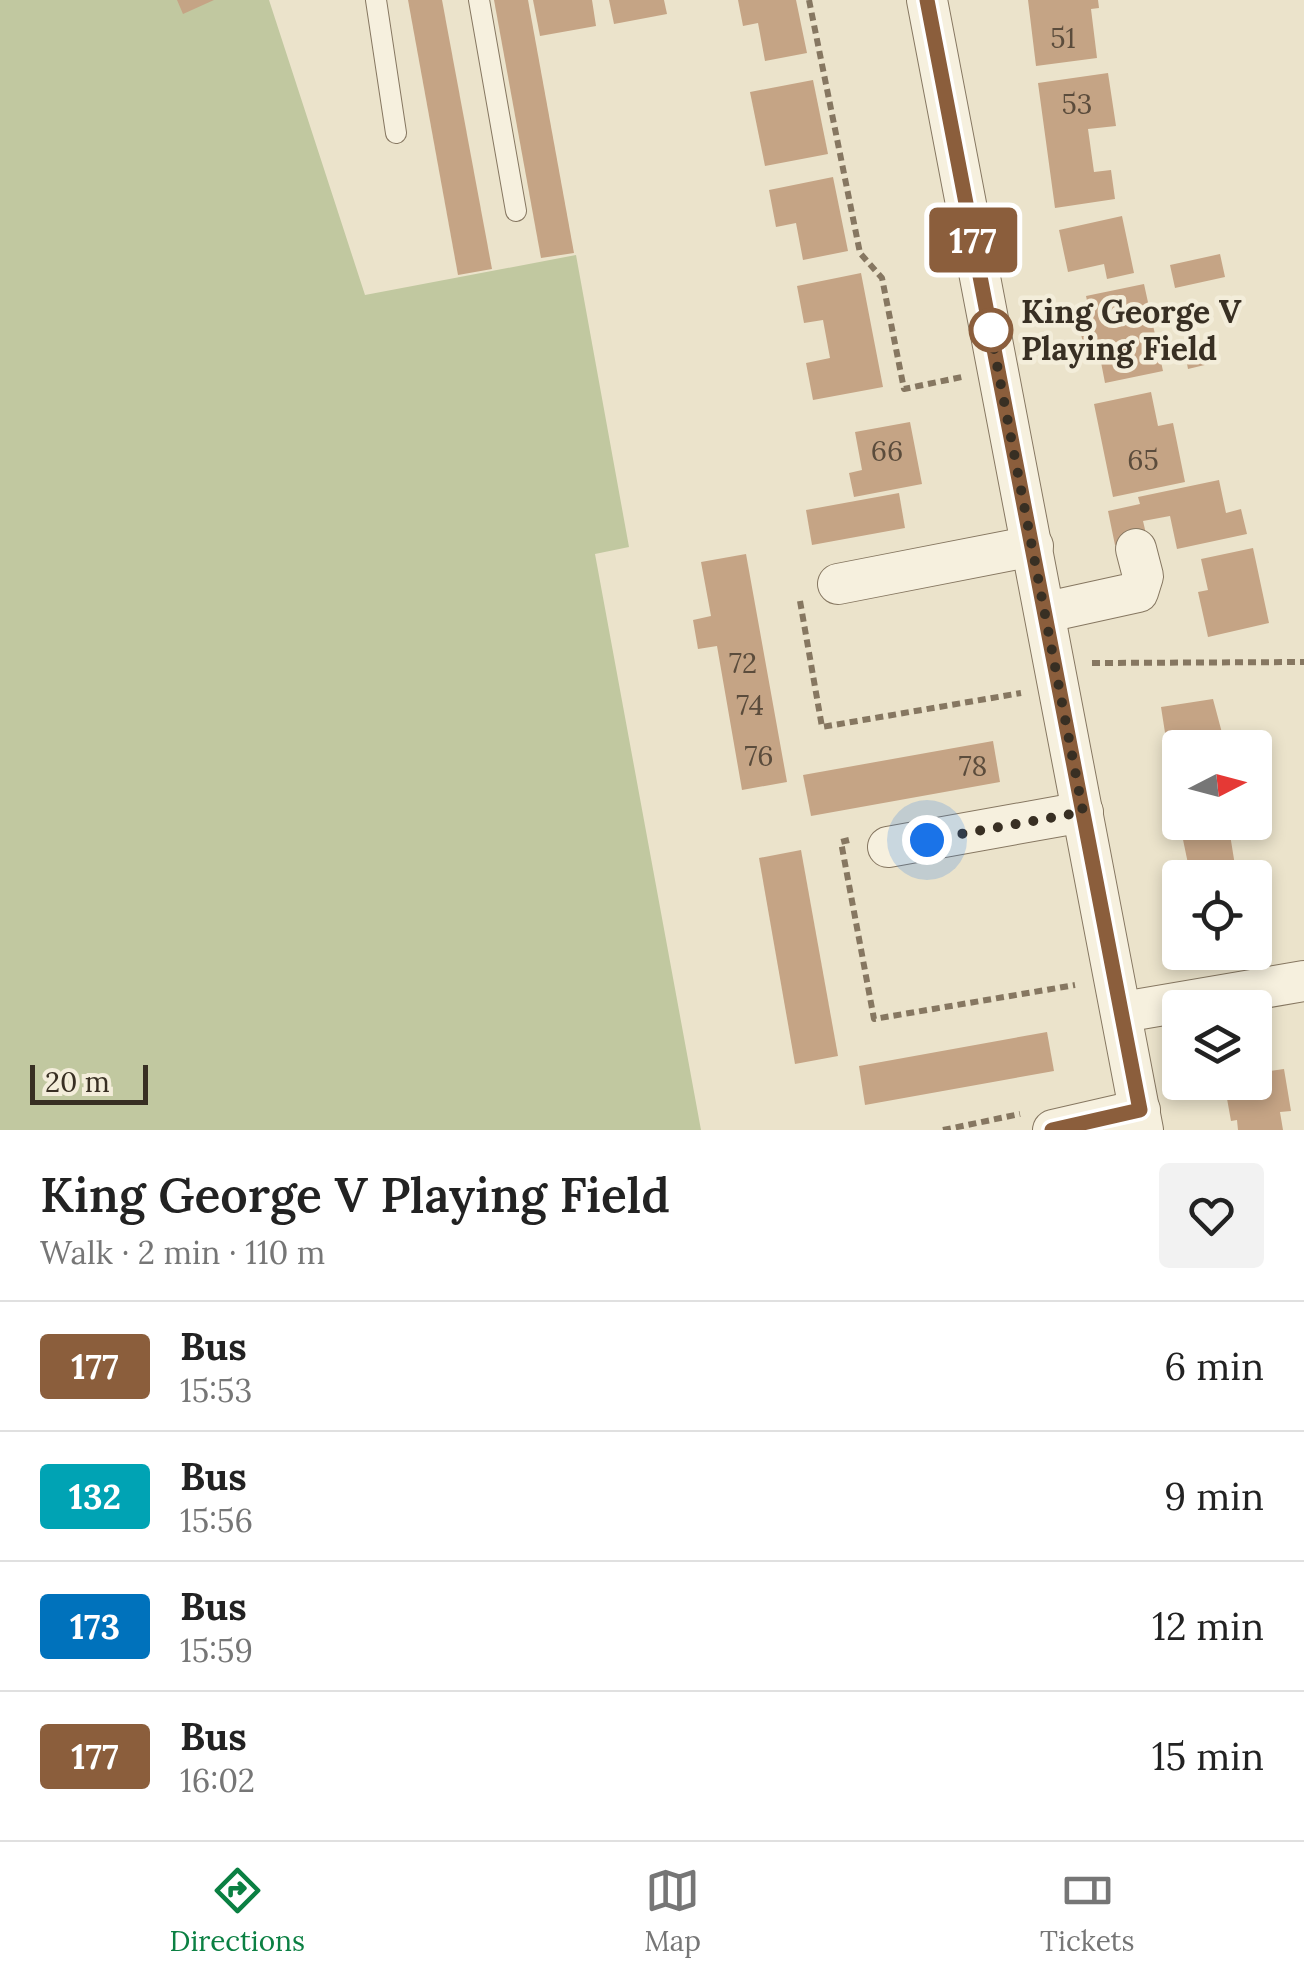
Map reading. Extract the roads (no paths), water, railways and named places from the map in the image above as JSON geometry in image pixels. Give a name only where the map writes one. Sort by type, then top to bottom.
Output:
[{"type":"street","points":[[927,0],[1142,1120],[1052,1130]]},
{"type":"street","points":[[838,584],[1033,546]]},
{"type":"street","points":[[1046,612],[1138,592],[1143,576],[1136,549]]},
{"type":"street","points":[[874,843],[1083,812]]},
{"type":"street","points":[[1123,1012],[1304,981]]},
{"type":"lane","points":[[376,0],[396,133]]},
{"type":"lane","points":[[479,0],[516,211]]},
{"type":"place","name":"King George V Playing Field","points":[[991,330]]}]
